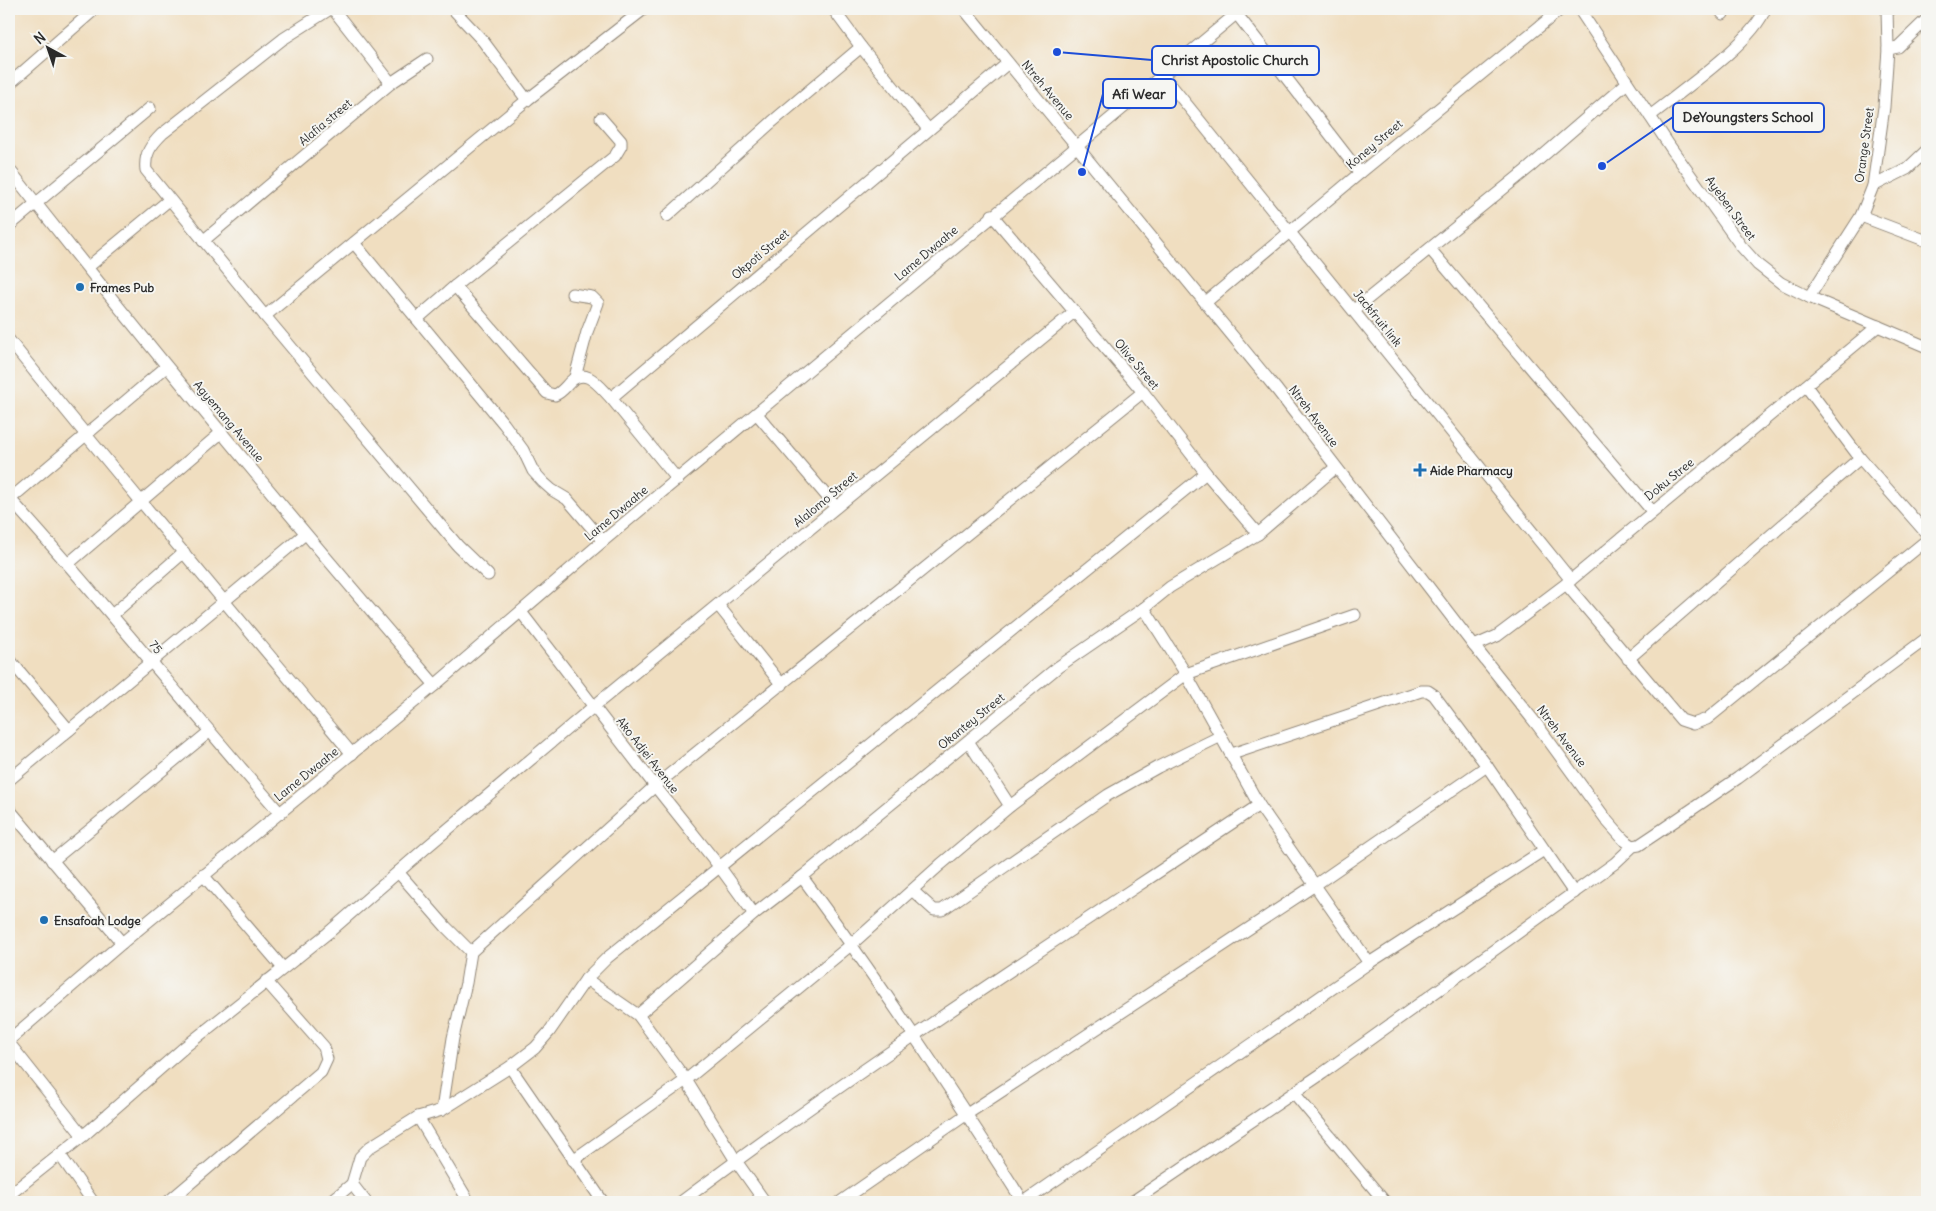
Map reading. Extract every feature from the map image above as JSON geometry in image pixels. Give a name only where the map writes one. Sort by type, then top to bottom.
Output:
[{"type":"street","points":[[9,84],[95,9]]},
{"type":"street","points":[[391,83],[332,9],[282,39],[162,134],[151,146],[147,154],[146,170],[265,316],[458,546],[488,575]]},
{"type":"street","points":[[454,9],[527,100]]},
{"type":"street","points":[[265,316],[527,100],[644,9]]},
{"type":"street","points":[[833,9],[861,47],[928,129]]},
{"type":"street","name":"Ntreh Avenue","points":[[964,9],[1277,390],[1538,726],[1608,822],[1624,840],[1633,846]]},
{"type":"street","name":"Koney Street","points":[[1206,302],[1561,9]]},
{"type":"street","name":"Ayeben Street","points":[[1579,9],[1671,148],[1741,246],[1758,265],[1781,283],[1809,297],[1927,347]]},
{"type":"street","points":[[1650,116],[1742,42],[1762,16],[1765,9]]},
{"type":"street","name":"Orange Street","points":[[1809,297],[1861,216],[1874,186],[1888,49],[1886,9]]},
{"type":"street","points":[[1239,11],[1360,173]]},
{"type":"street","name":"Lame Dwaahe","points":[[9,1041],[203,875],[435,685],[603,541],[1239,11]]},
{"type":"street","points":[[1888,49],[1898,47],[1927,19]]},
{"type":"street","points":[[667,216],[772,122],[861,47]]},
{"type":"street","name":"Alafia street","points":[[203,241],[391,83],[427,59]]},
{"type":"street","name":"Okpoti Street","points":[[611,398],[1008,63]]},
{"type":"street","name":"Jackfruit link","points":[[1162,74],[1354,310],[1628,659],[1681,720],[1693,724],[1707,719],[1927,540]]},
{"type":"street","points":[[1354,310],[1430,249],[1627,83]]},
{"type":"street","points":[[9,226],[150,108]]},
{"type":"street","points":[[417,319],[615,156],[621,146],[620,141],[602,118]]},
{"type":"street","points":[[1874,186],[1907,169],[1927,150]]},
{"type":"street","name":"Agyemang Avenue","points":[[9,168],[166,367],[305,534],[435,685]]},
{"type":"street","points":[[88,267],[169,200]]},
{"type":"street","name":"Olive Street","points":[[992,215],[1143,392],[1206,473],[1258,534]]},
{"type":"street","points":[[1861,216],[1927,241]]},
{"type":"street","points":[[354,243],[504,424],[523,450],[538,477],[552,490],[567,499],[603,541]]},
{"type":"street","points":[[1430,249],[1652,511]]},
{"type":"street","points":[[455,286],[548,393],[555,395],[561,393],[575,377],[587,332],[598,302],[592,297],[572,294]]},
{"type":"street","name":"Alalomo Street","points":[[9,1195],[83,1136],[186,1046],[328,933],[594,707],[1074,312]]},
{"type":"street","name":"Doku Stree","points":[[1474,646],[1498,636],[1568,582],[1878,326]]},
{"type":"street","points":[[9,340],[85,436],[142,501],[352,754]]},
{"type":"street","points":[[10,500],[166,367]]},
{"type":"street","points":[[575,377],[583,375],[594,380],[678,480]]},
{"type":"street","points":[[1806,386],[1860,458],[1927,534]]},
{"type":"street","points":[[442,1110],[453,1038],[471,952],[655,786],[1143,392]]},
{"type":"street","points":[[757,414],[836,507]]},
{"type":"street","points":[[69,564],[222,432]]},
{"type":"street","points":[[1628,659],[1860,458]]},
{"type":"street","name":"Okantey Street","points":[[638,1015],[754,914],[802,877],[1058,667],[1144,608],[1170,586],[1258,534],[1336,468]]},
{"type":"street","points":[[330,1202],[352,1184],[360,1157],[370,1147],[418,1117],[442,1110],[510,1067],[535,1048],[549,1032],[586,980],[607,958],[1206,473]]},
{"type":"street","name":"75","points":[[10,500],[69,564],[209,732],[280,813]]},
{"type":"street","points":[[9,780],[305,534]]},
{"type":"street","points":[[112,615],[184,552]]},
{"type":"street","points":[[718,605],[782,685]]},
{"type":"street","points":[[1144,608],[1186,674],[1259,805],[1369,963]]},
{"type":"street","name":"Ako Adjei Avenue","points":[[521,612],[719,866],[754,914]]},
{"type":"street","points":[[573,1160],[686,1080],[852,944],[940,865],[1010,806],[1186,674],[1354,615]]},
{"type":"street","points":[[1132,1202],[1294,1093],[1574,893],[1615,863],[1633,846],[1639,845],[1738,778],[1927,638]]},
{"type":"street","points":[[9,659],[69,730]]},
{"type":"street","points":[[1232,754],[1421,691],[1428,691],[1434,695],[1487,766],[1574,893]]},
{"type":"street","points":[[52,860],[209,732]]},
{"type":"street","points":[[913,891],[934,910],[942,910],[1108,795],[1158,766],[1221,736]]},
{"type":"street","points":[[968,741],[1010,806]]},
{"type":"street","points":[[840,1202],[967,1114],[1314,885],[1487,766]]},
{"type":"street","points":[[681,1202],[914,1035],[1259,805]]},
{"type":"street","points":[[9,809],[122,943]]},
{"type":"street","points":[[802,877],[852,944],[1024,1202],[1369,963],[1544,850]]},
{"type":"street","points":[[398,872],[446,927],[471,952]]},
{"type":"street","points":[[203,875],[283,968]]},
{"type":"street","points":[[586,980],[638,1015],[686,1080],[736,1161],[765,1202]]},
{"type":"street","points":[[168,1202],[321,1072],[327,1059],[324,1047],[266,981]]},
{"type":"street","points":[[9,1041],[83,1136]]},
{"type":"street","points":[[510,1067],[603,1202]]},
{"type":"street","points":[[1294,1093],[1385,1202]]},
{"type":"street","points":[[418,1117],[469,1202]]},
{"type":"street","points":[[60,1155],[93,1202]]},
{"type":"street","points":[[352,1184],[366,1202]]},
{"type":"place","name":"Christ Apostolic Church","points":[[1057,52]]},
{"type":"place","name":"DeYoungsters School","points":[[1602,166]]},
{"type":"place","name":"Afi Wear","points":[[1082,172]]},
{"type":"place","name":"Frames Pub","points":[[80,287]]},
{"type":"place","name":"Aide Pharmacy","points":[[1420,470]]},
{"type":"place","name":"Ensafoah Lodge","points":[[44,920]]}]
